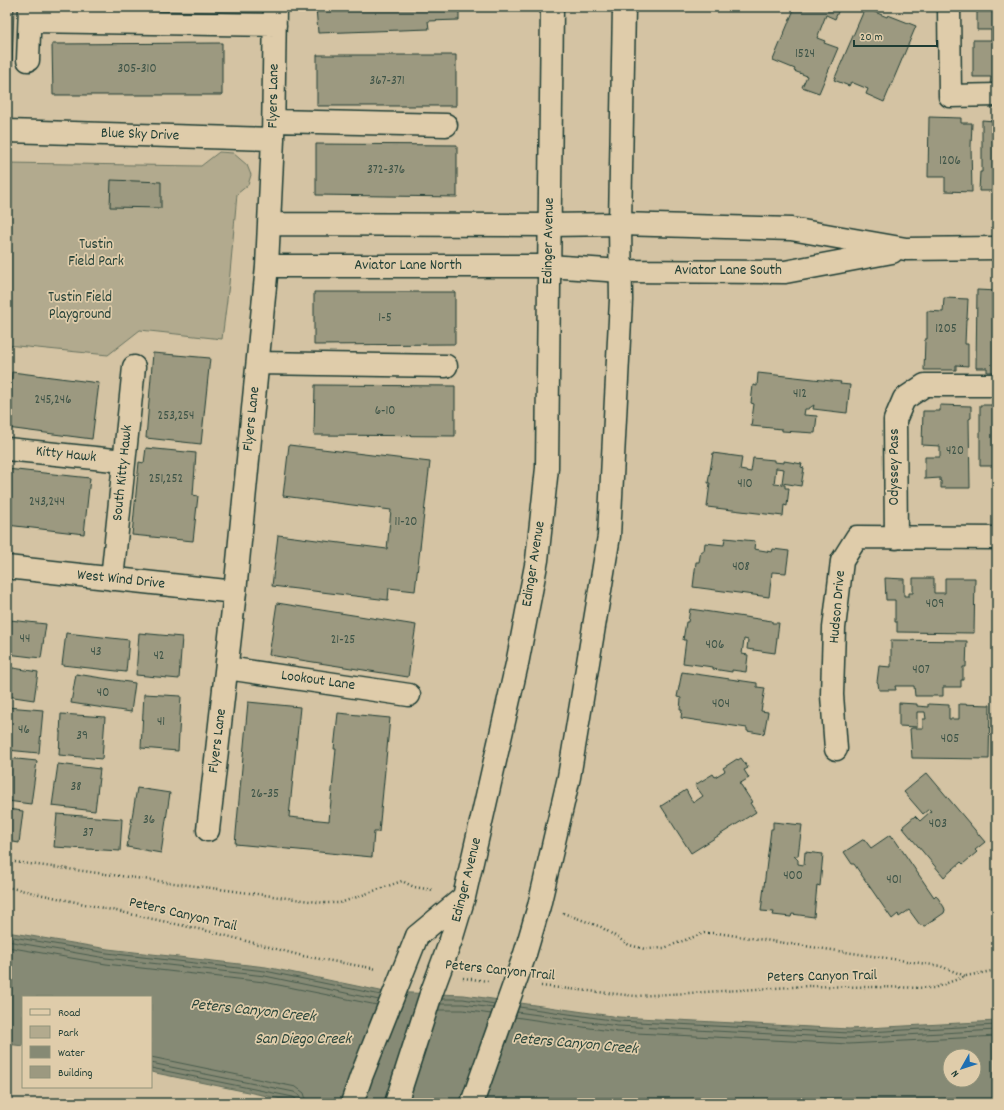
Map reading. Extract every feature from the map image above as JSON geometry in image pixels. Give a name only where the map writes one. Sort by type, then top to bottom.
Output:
[{"type":"street","name":"Edinger Avenue","points":[[396,1103],[464,897],[517,664],[537,560],[547,468],[552,7]]},
{"type":"street","points":[[472,1103],[525,954],[539,906],[569,777],[609,536],[621,300],[620,224],[624,7]]},
{"type":"street","points":[[949,7],[950,96],[997,95]]},
{"type":"street","points":[[28,60],[30,14],[275,16]]},
{"type":"street","name":"Flyers Lane","points":[[208,830],[236,592],[267,266],[274,130],[275,16]]},
{"type":"street","name":"Blue Sky Drive","points":[[7,132],[274,130],[446,125]]},
{"type":"street","points":[[270,224],[549,225]]},
{"type":"street","name":"Aviator Lane South","points":[[549,225],[620,224],[791,229],[906,249]]},
{"type":"street","name":"Aviator Lane South","points":[[549,266],[621,271],[785,272],[906,249],[997,248]]},
{"type":"street","name":"Aviator Lane North","points":[[267,266],[549,266]]},
{"type":"street","points":[[258,363],[446,366]]},
{"type":"street","name":"South Kitty Hawk","points":[[112,579],[134,367]]},
{"type":"street","name":"Odyssey Pass","points":[[896,538],[895,420],[904,399],[925,385],[997,385]]},
{"type":"street","name":"Kitty Hawk","points":[[7,449],[124,461]]},
{"type":"street","name":"Hudson Drive","points":[[836,749],[832,688],[834,628],[842,561],[857,537],[997,538]]},
{"type":"street","name":"West Wind Drive","points":[[7,567],[236,592]]},
{"type":"street","name":"Lookout Lane","points":[[227,668],[409,695]]},
{"type":"street","points":[[352,1103],[417,936],[464,897]]},
{"type":"path","points":[[7,861],[325,903],[340,903],[402,881],[414,887]]},
{"type":"path","name":"Peters Canyon Trail","points":[[7,887],[212,932],[303,956],[379,970]]},
{"type":"path","points":[[574,917],[600,927],[629,945],[645,949],[664,948],[704,933],[717,933],[940,966],[966,976]]},
{"type":"path","name":"Peters Canyon Trail","points":[[535,986],[636,996],[809,986],[934,988],[966,976],[997,970]]},
{"type":"path","name":"Peters Canyon Trail","points":[[457,978],[488,981]]},
{"type":"green space","name":"Tustin Field Park","points":[[219,152],[233,153],[247,165],[251,175],[248,185],[237,194],[229,284],[222,339],[140,330],[108,355],[7,345],[7,163],[201,166]]},
{"type":"water","name":"San Diego Creek","points":[[7,932],[108,949],[266,967],[385,992],[464,995],[619,1017],[849,1029],[997,1021],[997,1103],[301,1103],[152,1072],[152,996],[22,996],[22,1046],[7,1044]]},
{"type":"building","points":[[7,7],[14,7],[12,67],[7,67]]},
{"type":"building","points":[[316,7],[459,7],[459,20],[428,21],[429,29],[318,33]]},
{"type":"building","points":[[795,7],[840,7],[835,19],[826,15],[817,38],[825,41],[824,43],[838,48],[819,93],[802,87],[807,76],[794,71],[795,69],[773,60]]},
{"type":"building","points":[[991,7],[997,7],[997,84],[990,84],[991,77],[973,77],[973,40],[991,40],[991,30],[977,30],[977,9],[991,9]]},
{"type":"building","points":[[865,8],[916,26],[884,102],[866,94],[868,89],[851,82],[849,86],[834,80]]},
{"type":"building","points":[[222,43],[222,95],[53,95],[52,44]]},
{"type":"building","points":[[317,55],[456,55],[456,106],[317,106]]},
{"type":"building","points":[[929,117],[961,118],[961,123],[972,123],[972,192],[945,191],[945,177],[928,177]]},
{"type":"building","points":[[994,117],[997,117],[997,191],[979,191],[980,172],[982,172],[982,120],[994,121]]},
{"type":"building","points":[[316,144],[457,145],[457,197],[316,195]]},
{"type":"building","points":[[111,180],[161,182],[161,208],[110,207]]},
{"type":"building","points":[[977,290],[997,291],[997,372],[987,372],[987,368],[976,368]]},
{"type":"building","points":[[314,292],[455,292],[455,344],[314,345]]},
{"type":"building","points":[[944,298],[968,299],[965,344],[968,344],[968,366],[956,365],[956,370],[924,370],[925,339],[927,339],[927,311],[943,312]]},
{"type":"building","points":[[153,353],[210,358],[201,444],[146,438]]},
{"type":"building","points":[[12,372],[99,383],[92,439],[7,428]]},
{"type":"building","points":[[758,373],[841,382],[840,384],[850,385],[847,413],[813,409],[814,405],[808,409],[805,409],[804,415],[817,416],[815,433],[782,431],[782,429],[751,426],[754,404],[751,403],[753,385],[757,386]]},
{"type":"building","points":[[315,385],[455,386],[455,436],[314,435]]},
{"type":"building","points":[[940,405],[971,406],[971,418],[969,419],[970,488],[941,488],[940,478],[925,479],[925,457],[940,457],[940,446],[922,445],[923,411],[940,411]]},
{"type":"building","points":[[980,405],[997,405],[997,466],[980,466]]},
{"type":"building","points":[[289,445],[430,462],[415,591],[389,588],[388,600],[272,586],[278,535],[387,549],[391,510],[283,496]]},
{"type":"building","points":[[146,448],[196,453],[193,495],[198,496],[193,541],[132,535],[139,462],[144,463]]},
{"type":"building","points":[[713,453],[742,457],[740,470],[751,472],[753,458],[774,460],[774,462],[784,463],[784,461],[802,464],[801,467],[804,468],[801,486],[782,483],[784,469],[776,468],[774,484],[785,485],[785,488],[789,488],[787,506],[784,505],[783,516],[707,507],[710,483],[708,483]]},
{"type":"building","points":[[7,469],[90,478],[84,534],[7,525]]},
{"type":"building","points":[[725,538],[755,541],[754,549],[772,552],[773,549],[789,551],[786,573],[772,572],[769,597],[693,587],[696,562],[699,562],[701,551],[704,551],[705,543],[724,545]]},
{"type":"building","points":[[885,578],[904,579],[904,596],[909,596],[909,593],[913,593],[913,578],[934,578],[934,593],[945,593],[945,578],[975,578],[974,633],[897,632],[897,622],[895,622],[895,600],[886,600]]},
{"type":"building","points":[[277,603],[416,625],[408,677],[269,655]]},
{"type":"building","points":[[690,609],[779,623],[775,653],[747,649],[748,640],[744,639],[742,654],[748,655],[746,672],[732,670],[732,672],[713,669],[713,667],[683,663],[686,640],[683,640]]},
{"type":"building","points":[[10,620],[46,624],[41,658],[7,654],[7,621]]},
{"type":"building","points":[[66,633],[129,640],[126,672],[62,665]]},
{"type":"building","points":[[139,633],[182,637],[179,679],[136,675]]},
{"type":"building","points":[[891,640],[967,641],[966,667],[963,667],[963,680],[961,680],[961,687],[943,687],[943,696],[915,696],[914,686],[895,686],[896,690],[879,690],[877,682],[879,666],[891,667]]},
{"type":"building","points":[[7,667],[38,672],[34,700],[7,696]]},
{"type":"building","points":[[682,672],[757,683],[757,687],[765,688],[761,711],[768,712],[764,734],[747,731],[747,728],[681,718],[681,698],[677,697]]},
{"type":"building","points":[[76,674],[135,683],[131,712],[71,703]]},
{"type":"building","points":[[144,694],[181,696],[178,751],[141,748]]},
{"type":"building","points":[[248,702],[300,707],[289,817],[329,821],[338,713],[390,718],[379,832],[374,832],[372,857],[235,844]]},
{"type":"building","points":[[899,703],[917,704],[917,706],[928,707],[928,704],[949,705],[949,719],[959,719],[959,704],[990,705],[989,759],[912,758],[910,729],[923,728],[923,719],[926,719],[925,712],[917,712],[917,727],[899,726]]},
{"type":"building","points":[[7,707],[43,710],[39,753],[7,750]]},
{"type":"building","points":[[61,714],[105,717],[102,759],[59,755]]},
{"type":"building","points":[[7,758],[37,761],[31,804],[7,801]]},
{"type":"building","points":[[741,758],[748,768],[744,770],[749,778],[739,784],[752,802],[750,803],[756,812],[691,853],[661,806],[686,790],[693,803],[703,796],[695,785],[713,774],[715,777],[725,771],[723,768]]},
{"type":"building","points":[[58,764],[100,769],[95,811],[52,806]]},
{"type":"building","points":[[927,773],[985,842],[975,850],[977,852],[963,864],[961,862],[944,877],[902,827],[915,816],[920,821],[931,811],[929,809],[923,814],[904,792]]},
{"type":"building","points":[[137,788],[170,793],[161,853],[127,847]]},
{"type":"building","points":[[7,809],[23,811],[19,843],[7,841]]},
{"type":"building","points":[[57,814],[122,819],[120,851],[54,847]]},
{"type":"building","points":[[773,822],[802,825],[798,856],[794,856],[798,860],[798,864],[804,865],[805,852],[823,854],[820,886],[817,885],[814,917],[792,914],[791,917],[773,915],[774,912],[761,911]]},
{"type":"building","points":[[890,835],[892,838],[893,837],[934,897],[936,895],[944,907],[944,913],[925,926],[920,925],[909,910],[899,917],[898,914],[892,919],[844,852],[864,839],[871,848]]},
{"type":"park label","name":"Tustin Field Playground","points":[[80,306]]},
{"type":"water label","name":"Peters Canyon Creek","points":[[253,1011]]},
{"type":"water label","name":"Peters Canyon Creek","points":[[575,1044]]}]
